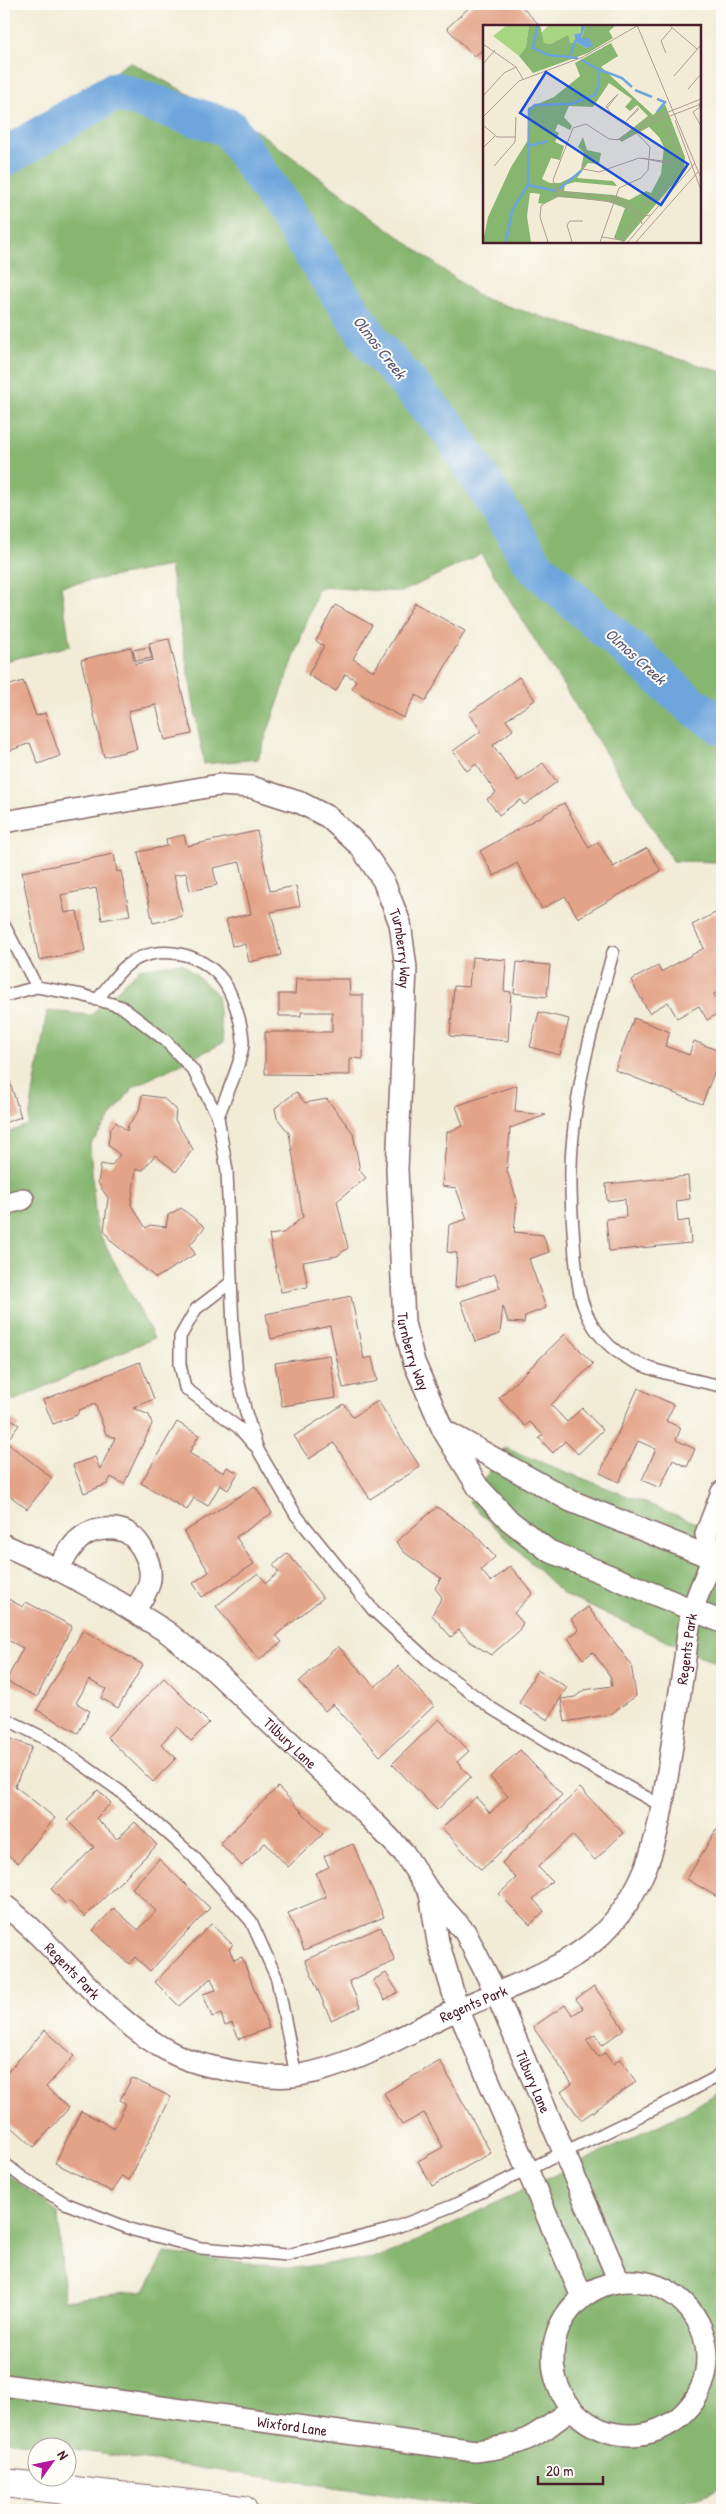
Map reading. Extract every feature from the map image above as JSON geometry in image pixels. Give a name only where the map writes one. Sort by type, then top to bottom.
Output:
[{"type":"main road","points":[[4,2483],[243,2510]]},
{"type":"street","name":"Turnberry Way","points":[[4,822],[219,785],[251,787],[301,803],[328,817],[360,846],[383,880],[400,923],[406,968],[396,1169],[404,1323],[414,1362],[443,1430],[478,1487],[510,1521],[549,1551],[722,1622]]},
{"type":"street","points":[[443,1430],[571,1501],[719,1558]]},
{"type":"street","points":[[719,1558],[706,1534],[722,1492]]},
{"type":"street","points":[[57,1569],[76,1542],[90,1532],[108,1528],[128,1533],[143,1549],[151,1570],[149,1585],[134,1611]]},
{"type":"street","name":"Tilbury Lane","points":[[4,1545],[57,1569],[134,1611],[167,1632],[216,1672],[365,1813],[404,1853],[430,1893],[465,1932],[496,1993],[619,2281]]},
{"type":"street","name":"Regents Park","points":[[4,1905],[23,1920],[109,2007],[136,2030],[172,2053],[217,2069],[296,2076],[336,2067],[559,1964],[583,1950],[605,1931],[629,1901],[645,1868],[659,1829],[692,1610],[719,1558]]},
{"type":"street","name":"Tilbury Lane","points":[[430,1893],[438,1942],[458,2009],[582,2297]]},
{"type":"street","points":[[619,2281],[644,2282],[667,2290],[687,2305],[715,2349],[698,2397],[682,2416],[662,2429],[638,2435],[613,2434],[590,2424],[571,2409],[558,2387],[553,2363],[555,2338],[565,2315],[582,2297],[600,2286],[619,2281]]},
{"type":"street","name":"Wixford Lane","points":[[4,2384],[475,2451],[502,2448],[532,2439],[571,2409]]},
{"type":"lane","points":[[4,925],[37,987]]},
{"type":"lane","points":[[96,1000],[127,965],[160,952],[184,954],[207,966],[226,986],[236,1011],[243,1043],[218,1117]]},
{"type":"lane","points":[[612,952],[588,1044],[573,1137],[572,1226],[578,1292],[592,1327],[611,1347],[649,1368],[722,1386]]},
{"type":"lane","points":[[4,996],[37,987],[82,994],[122,1008],[166,1041],[193,1070],[218,1117],[226,1171],[230,1283],[237,1375],[246,1413],[258,1450]]},
{"type":"lane","points":[[230,1283],[196,1309],[180,1337],[180,1364],[185,1388],[239,1428],[258,1450],[296,1515],[373,1610],[431,1663],[491,1708],[662,1806]]},
{"type":"lane","points":[[4,1718],[50,1741],[121,1792],[192,1855],[251,1921],[276,1979],[296,2076]]},
{"type":"lane","points":[[4,2163],[22,2178],[65,2203],[133,2230],[201,2248],[287,2255],[389,2230],[452,2206],[676,2099],[715,2078],[722,2071]]},
{"type":"green space","points":[[130,62],[260,133],[481,298],[722,372],[722,862],[673,861],[481,554],[402,592],[319,587],[258,759],[204,764],[170,566],[61,586],[70,646],[4,661],[4,145]]},
{"type":"green space","points":[[182,963],[217,994],[223,1043],[133,1087],[90,1145],[96,1227],[154,1338],[13,1401],[4,1385],[4,1134],[28,1125],[47,1011],[91,1015],[139,969]]},
{"type":"green space","points":[[505,1448],[722,1533],[722,1666],[564,1595],[469,1502]]},
{"type":"green space","points":[[722,2090],[722,2485],[710,2493],[661,2510],[495,2510],[78,2450],[78,2436],[28,2436],[28,2443],[4,2440],[4,2172],[58,2212],[64,2300],[145,2291],[165,2253],[293,2268],[383,2257],[686,2112]]},
{"type":"building","points":[[473,4],[519,4],[539,25],[483,25],[483,49],[474,57],[447,28]]},
{"type":"building","points":[[415,603],[465,631],[426,701],[416,695],[403,718],[352,689],[356,680],[345,674],[336,691],[308,675],[324,646],[316,641],[335,605],[372,625],[353,659],[374,671]]},
{"type":"building","points":[[169,639],[192,734],[165,740],[156,705],[128,711],[137,749],[104,757],[81,660],[131,647],[135,664],[153,660],[149,643]]},
{"type":"building","points":[[149,647],[152,658],[136,661],[133,650]]},
{"type":"building","points":[[519,677],[535,700],[506,720],[513,730],[493,745],[518,781],[543,763],[557,782],[524,805],[520,800],[499,815],[487,799],[496,793],[476,764],[467,771],[453,751],[481,731],[469,713]]},
{"type":"building","points":[[23,681],[36,716],[45,713],[60,756],[38,764],[30,743],[4,753],[4,687]]},
{"type":"building","points":[[564,803],[589,848],[598,842],[613,867],[647,848],[661,871],[578,918],[565,896],[542,909],[517,863],[494,876],[480,851]]},
{"type":"building","points":[[257,831],[270,891],[296,886],[300,906],[271,912],[281,955],[249,962],[245,944],[232,946],[226,919],[251,914],[240,862],[213,868],[217,885],[190,891],[186,873],[174,875],[183,916],[153,923],[138,852],[167,846],[166,839],[184,835],[187,846]]},
{"type":"building","points":[[114,854],[117,872],[121,871],[130,915],[102,920],[96,888],[61,895],[65,913],[77,911],[85,951],[39,960],[22,872]]},
{"type":"building","points":[[715,913],[722,926],[722,990],[714,994],[722,1011],[707,1020],[699,1006],[677,1018],[668,1002],[649,1013],[631,980],[658,966],[661,972],[704,948],[692,925]]},
{"type":"building","points":[[472,957],[506,960],[504,991],[511,992],[508,1041],[450,1036],[454,986],[469,987]]},
{"type":"building","points":[[517,962],[550,965],[547,997],[514,993]]},
{"type":"building","points":[[296,979],[349,979],[350,995],[363,995],[363,1059],[350,1058],[350,1075],[265,1074],[265,1032],[332,1032],[332,1012],[301,1012],[301,1016],[279,1016],[279,994],[295,994]]},
{"type":"building","points":[[539,1012],[569,1019],[560,1055],[530,1047]]},
{"type":"building","points":[[634,1018],[670,1032],[665,1046],[689,1055],[694,1041],[722,1052],[702,1104],[615,1070]]},
{"type":"building","points":[[7,1073],[21,1117],[4,1123],[4,1074]]},
{"type":"building","points":[[517,1085],[515,1112],[546,1115],[510,1128],[507,1171],[517,1200],[514,1232],[543,1235],[549,1252],[529,1259],[546,1308],[525,1316],[524,1323],[508,1322],[503,1306],[500,1334],[475,1342],[461,1301],[500,1288],[495,1274],[455,1288],[457,1253],[447,1252],[449,1225],[467,1219],[456,1188],[442,1186],[447,1132],[463,1126],[456,1106]]},
{"type":"building","points":[[296,1092],[305,1103],[327,1099],[353,1133],[360,1171],[366,1178],[337,1201],[348,1248],[337,1256],[303,1262],[308,1287],[281,1292],[269,1235],[283,1233],[303,1217],[289,1133],[277,1118],[275,1108]]},
{"type":"building","points":[[142,1095],[163,1098],[176,1109],[175,1120],[193,1149],[176,1172],[155,1155],[143,1170],[136,1169],[131,1205],[146,1228],[150,1225],[166,1227],[168,1215],[181,1208],[205,1227],[190,1245],[195,1254],[156,1278],[111,1241],[104,1230],[108,1198],[98,1183],[101,1164],[111,1166],[120,1155],[108,1145],[110,1130],[116,1122],[127,1131],[128,1125],[139,1111]]},
{"type":"building","points":[[688,1176],[690,1199],[676,1201],[678,1222],[689,1220],[691,1243],[609,1251],[606,1219],[626,1217],[625,1199],[607,1201],[606,1184]]},
{"type":"building","points":[[351,1296],[364,1359],[372,1357],[377,1381],[343,1388],[330,1326],[271,1339],[266,1314]]},
{"type":"building","points":[[565,1334],[593,1364],[551,1405],[567,1422],[582,1408],[603,1430],[578,1454],[565,1441],[553,1453],[539,1438],[543,1435],[530,1422],[525,1426],[499,1398]]},
{"type":"building","points":[[330,1355],[336,1398],[282,1406],[275,1363]]},
{"type":"building","points":[[140,1362],[154,1399],[133,1408],[149,1415],[152,1424],[124,1484],[111,1477],[107,1484],[84,1493],[73,1465],[95,1457],[100,1469],[115,1438],[106,1434],[95,1404],[79,1410],[77,1415],[53,1424],[43,1400]]},
{"type":"building","points":[[638,1388],[674,1405],[666,1421],[681,1428],[676,1440],[695,1449],[687,1467],[673,1460],[660,1488],[642,1480],[656,1449],[638,1441],[619,1482],[600,1473]]},
{"type":"building","points":[[378,1401],[420,1467],[370,1499],[334,1443],[309,1459],[294,1436],[344,1404],[353,1417]]},
{"type":"building","points":[[4,1413],[19,1425],[6,1442],[52,1478],[27,1509],[4,1491]]},
{"type":"building","points":[[177,1422],[199,1435],[189,1453],[224,1473],[227,1467],[238,1473],[228,1490],[220,1485],[208,1506],[194,1498],[187,1510],[141,1483]]},
{"type":"building","points":[[255,1486],[272,1513],[236,1537],[254,1564],[202,1597],[193,1583],[209,1572],[184,1532]]},
{"type":"building","points":[[437,1507],[472,1531],[495,1557],[481,1570],[491,1582],[510,1566],[533,1593],[514,1613],[523,1623],[518,1632],[491,1655],[469,1641],[459,1630],[451,1637],[432,1615],[442,1597],[435,1588],[441,1578],[405,1553],[396,1542]]},
{"type":"building","points":[[288,1553],[323,1598],[276,1635],[282,1642],[259,1660],[216,1606],[258,1573],[266,1583],[279,1572],[273,1565]]},
{"type":"building","points":[[8,1599],[23,1607],[26,1602],[72,1626],[37,1697],[6,1681],[23,1648],[4,1638],[4,1607]]},
{"type":"building","points":[[588,1607],[631,1664],[636,1696],[611,1714],[565,1722],[561,1699],[575,1697],[584,1690],[612,1686],[610,1676],[593,1652],[583,1659],[568,1638],[579,1630],[571,1619]]},
{"type":"building","points":[[83,1630],[143,1665],[118,1708],[101,1698],[106,1689],[89,1680],[76,1703],[90,1711],[78,1733],[37,1710]]},
{"type":"building","points":[[338,1646],[375,1687],[398,1666],[434,1706],[380,1756],[333,1704],[325,1711],[299,1682]]},
{"type":"building","points":[[537,1670],[567,1687],[548,1720],[519,1703]]},
{"type":"building","points":[[164,1678],[209,1723],[191,1741],[177,1727],[161,1744],[176,1758],[153,1782],[107,1737]]},
{"type":"building","points":[[439,1719],[469,1751],[457,1762],[471,1777],[437,1810],[392,1764]]},
{"type":"building","points":[[4,1736],[32,1747],[15,1786],[55,1818],[18,1863],[4,1852]]},
{"type":"building","points":[[520,1750],[562,1795],[481,1870],[442,1828],[476,1797],[490,1813],[508,1796],[490,1777]]},
{"type":"building","points":[[278,1787],[323,1834],[288,1867],[265,1843],[242,1866],[220,1843]]},
{"type":"building","points":[[580,1788],[623,1833],[595,1860],[572,1835],[538,1867],[552,1881],[533,1899],[544,1911],[530,1925],[499,1894],[516,1878],[502,1863]]},
{"type":"building","points":[[98,1790],[111,1803],[96,1818],[117,1839],[135,1822],[157,1845],[85,1917],[69,1901],[66,1904],[51,1889],[94,1847],[67,1820]]},
{"type":"building","points":[[716,1830],[722,1833],[722,1900],[687,1879]]},
{"type":"building","points":[[353,1844],[384,1917],[304,1950],[288,1913],[326,1897],[316,1873],[329,1867],[324,1856]]},
{"type":"building","points":[[159,1859],[210,1908],[150,1971],[135,1957],[129,1964],[93,1930],[114,1908],[138,1930],[156,1911],[132,1888]]},
{"type":"building","points":[[211,1924],[233,1945],[229,1949],[234,1960],[242,1957],[269,2028],[239,2039],[232,2023],[225,2026],[221,2014],[212,2017],[203,1994],[216,1990],[211,1978],[179,2006],[155,1982]]},
{"type":"building","points":[[381,1927],[395,1961],[349,1981],[360,2007],[331,2020],[305,1960]]},
{"type":"building","points":[[386,1973],[398,1992],[385,2000],[373,1980]]},
{"type":"building","points":[[594,1986],[624,2029],[602,2045],[595,2034],[586,2040],[598,2057],[605,2053],[613,2064],[620,2059],[636,2082],[581,2120],[561,2092],[572,2084],[533,2027],[565,2005],[573,2015],[583,2008],[576,1999]]},
{"type":"building","points":[[45,2030],[74,2056],[46,2087],[69,2108],[34,2147],[4,2120],[4,2076]]},
{"type":"building","points":[[440,2061],[491,2153],[432,2186],[418,2161],[443,2147],[424,2113],[402,2125],[384,2093]]},
{"type":"building","points":[[132,2078],[171,2097],[129,2180],[121,2176],[112,2192],[55,2163],[81,2111],[114,2128],[126,2104],[120,2100]]},
{"type":"waterway","name":"Olmos Creek","points":[[4,158],[115,91],[229,128],[374,345],[450,430],[535,566],[689,703],[722,726]]}]
